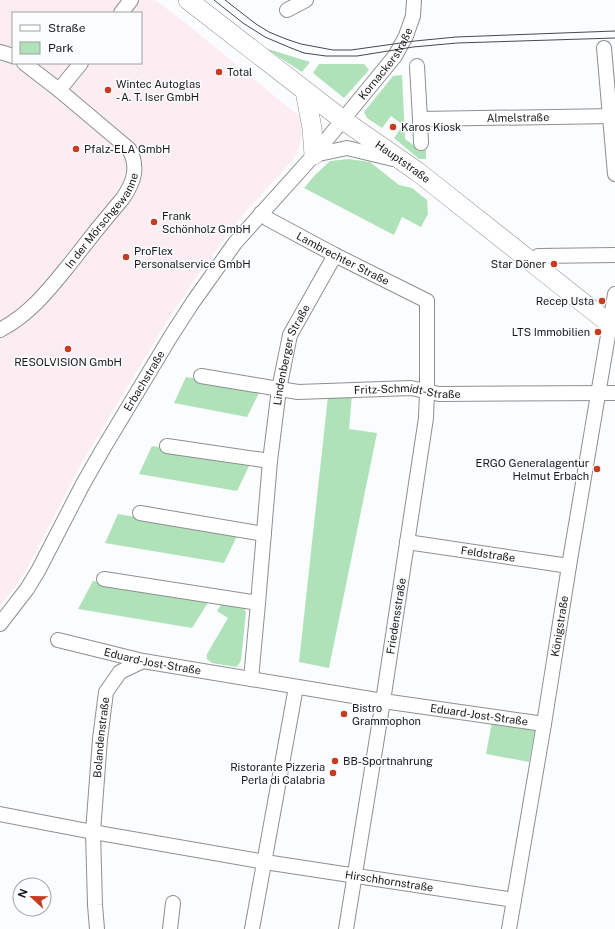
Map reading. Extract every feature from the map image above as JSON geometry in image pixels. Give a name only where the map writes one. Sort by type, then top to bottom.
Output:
[{"type":"main road","name":"Hauptstraße","points":[[188,0],[343,120],[418,172],[612,326]]},
{"type":"main road","points":[[305,91],[312,128],[314,155]]},
{"type":"street","points":[[122,12],[131,0]]},
{"type":"street","points":[[287,10],[306,0]]},
{"type":"street","name":"Kornackerstraße","points":[[343,120],[395,56],[406,36],[413,16],[414,0]]},
{"type":"street","points":[[604,48],[613,116],[615,174]]},
{"type":"street","points":[[0,52],[12,56]]},
{"type":"street","name":"In der Mörschgewanne","points":[[0,330],[26,313],[45,294],[123,198],[132,182],[135,167],[132,154],[129,149],[59,90],[25,64]]},
{"type":"street","points":[[59,90],[80,64]]},
{"type":"street","points":[[417,66],[421,143]]},
{"type":"street","name":"Almelstraße","points":[[420,119],[613,116]]},
{"type":"street","name":"Erbachstraße","points":[[0,624],[19,600],[34,577],[96,461],[171,336],[211,275],[235,243],[314,155],[343,120]]},
{"type":"street","points":[[314,155],[347,148],[401,160]]},
{"type":"street","name":"Lambrechter Straße","points":[[261,213],[268,219],[335,255],[427,301]]},
{"type":"street","name":"Lindenberger Straße","points":[[251,679],[270,461],[279,389],[290,335],[335,255]]},
{"type":"street","points":[[531,262],[538,256],[615,255]]},
{"type":"street","name":"Königstraße","points":[[509,929],[598,393],[612,326],[615,294]]},
{"type":"street","name":"Friedensstraße","points":[[346,929],[383,702],[426,418],[428,392],[427,301]]},
{"type":"street","name":"Fritz-Schmidt-Straße","points":[[201,376],[298,392],[411,388],[438,394],[615,393]]},
{"type":"street","points":[[167,446],[270,461]]},
{"type":"street","points":[[140,513],[264,534]]},
{"type":"street","name":"Feldstraße","points":[[407,542],[569,566]]},
{"type":"street","points":[[104,579],[258,603]]},
{"type":"street","name":"Eduard-Jost-Straße","points":[[58,640],[143,661],[383,702],[544,724]]},
{"type":"street","name":"Bolandenstraße","points":[[97,929],[95,905],[94,832],[100,739],[106,692],[120,672],[143,661]]},
{"type":"street","points":[[252,929],[296,687]]},
{"type":"street","points":[[0,814],[94,832]]},
{"type":"street","name":"Hirschhornstraße","points":[[94,832],[265,862],[514,900]]},
{"type":"street","points":[[170,929],[173,903]]},
{"type":"shaded area","points":[[0,0],[155,0],[187,24],[300,117],[302,130],[300,146],[293,160],[247,210],[222,242],[164,326],[81,464],[20,580],[0,606]]},
{"type":"green space","points":[[265,48],[310,62],[302,72]]},
{"type":"green space","points":[[319,64],[364,64],[369,70],[344,98],[313,73]]},
{"type":"green space","points":[[402,75],[405,139],[419,149],[426,150],[426,159],[419,159],[394,138],[403,125],[391,116],[382,128],[367,118],[364,112],[393,76]]},
{"type":"green space","points":[[349,159],[370,162],[399,185],[412,188],[427,200],[428,214],[421,227],[402,217],[394,235],[304,188],[330,161]]},
{"type":"green space","points":[[186,377],[261,389],[247,417],[174,403]]},
{"type":"green space","points":[[352,395],[349,429],[377,433],[329,668],[299,662],[328,396]]},
{"type":"green space","points":[[152,446],[251,462],[237,491],[139,474]]},
{"type":"green space","points":[[118,514],[238,534],[224,563],[105,543]]},
{"type":"green space","points":[[93,581],[209,601],[192,628],[78,609]]},
{"type":"green space","points":[[222,603],[243,607],[246,612],[241,660],[236,667],[212,663],[207,659],[207,654],[228,618],[217,611]]},
{"type":"green space","points":[[492,722],[535,730],[529,762],[486,754]]},
{"type":"tram line","points":[[214,0],[243,23],[265,37],[304,53],[326,56],[357,56],[413,47],[457,43],[615,38]]},
{"type":"tram line","points":[[225,0],[269,32],[301,44],[333,50],[351,50],[456,37],[615,31]]},
{"type":"place","name":"Total","points":[[219,72]]},
{"type":"place","name":"Wintec Autoglas - A. T. Iser GmbH","points":[[108,90]]},
{"type":"place","name":"Karos Kiosk","points":[[393,127]]},
{"type":"place","name":"Pfalz-ELA GmbH","points":[[76,149]]},
{"type":"place","name":"Frank Schönholz GmbH","points":[[154,222]]},
{"type":"place","name":"ProFlex Personalservice GmbH","points":[[126,257]]},
{"type":"place","name":"Star Döner","points":[[554,264]]},
{"type":"place","name":"Recep Usta","points":[[602,301]]},
{"type":"place","name":"LTS Immobilien","points":[[598,332]]},
{"type":"place","name":"RESOLVISION GmbH","points":[[68,349]]},
{"type":"place","name":"ERGO Generalagentur Helmut Erbach","points":[[597,469]]},
{"type":"place","name":"Bistro Grammophon","points":[[344,714]]},
{"type":"place","name":"BB-Sportnahrung","points":[[335,761]]},
{"type":"place","name":"Ristorante Pizzeria Perla di Calabria","points":[[333,773]]}]
